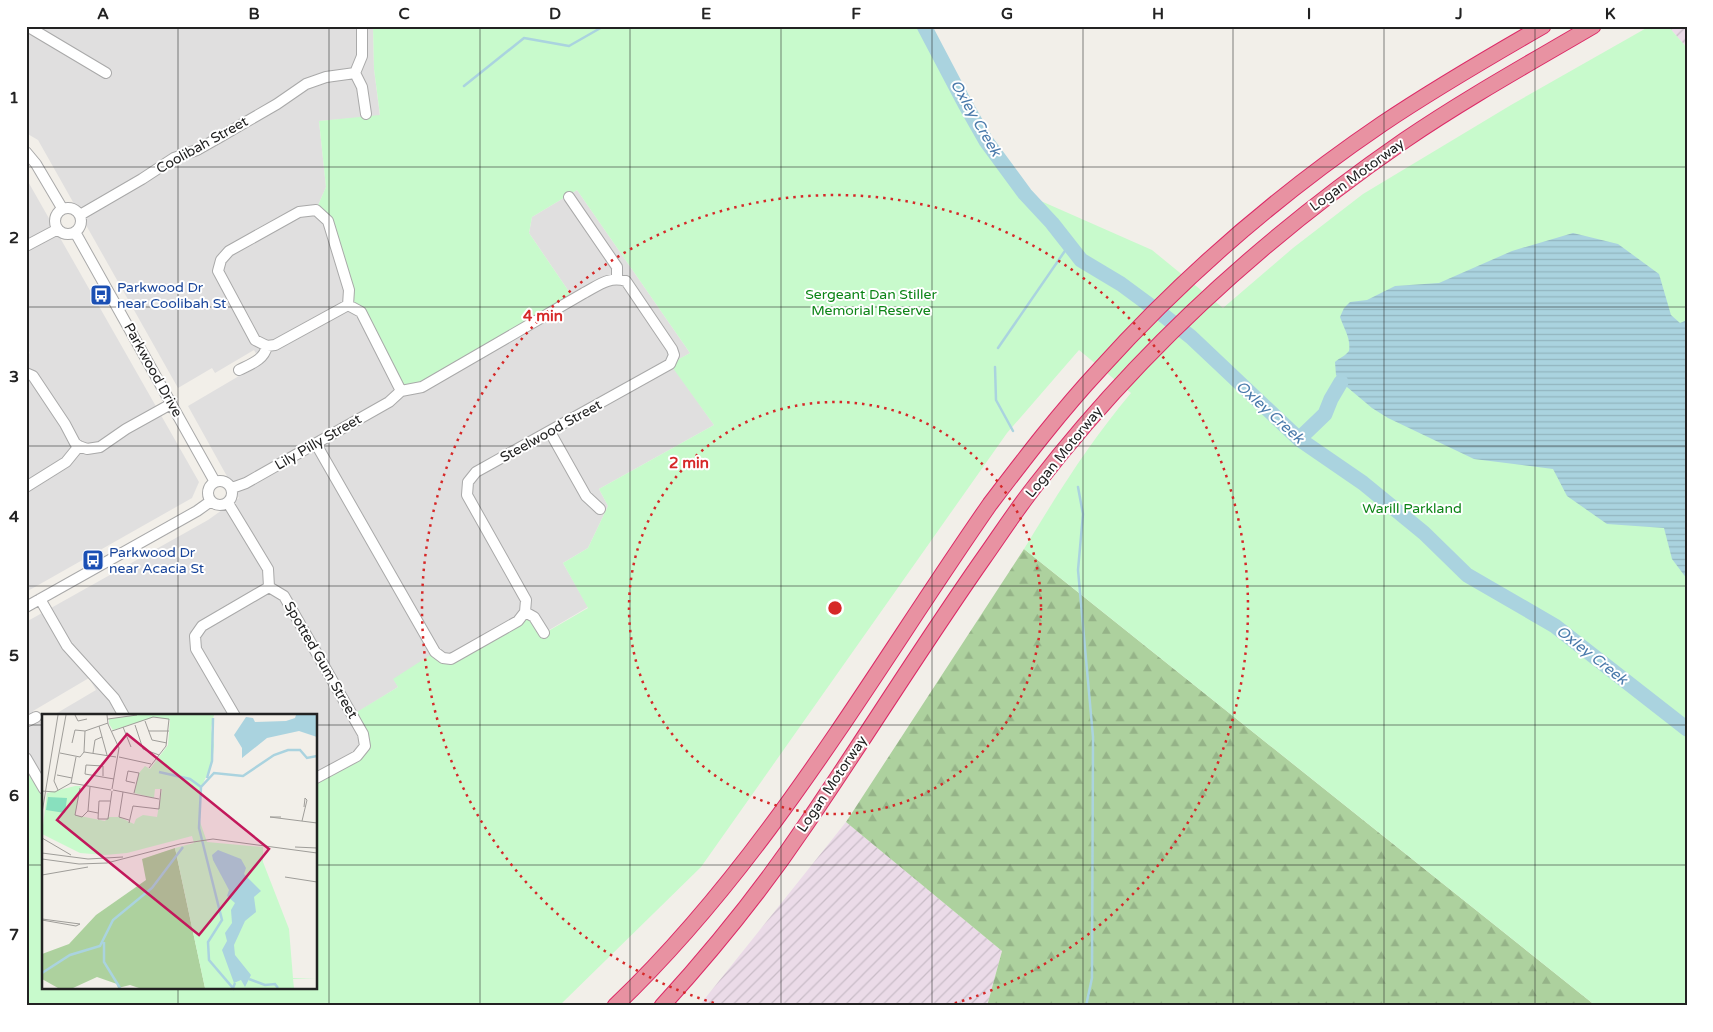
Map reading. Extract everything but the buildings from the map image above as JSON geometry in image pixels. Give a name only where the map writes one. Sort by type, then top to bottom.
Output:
[{"type":"highway","name":"Logan Motorway","points":[[615,1006],[699,917],[752,852],[820,760],[990,504],[1047,430],[1147,319],[1190,277],[1279,201],[1352,146],[1443,85],[1544,26]]},
{"type":"highway","name":"Logan Motorway","points":[[662,1006],[686,980],[742,911],[806,825],[953,602],[1034,487],[1118,387],[1159,343],[1209,295],[1300,217],[1406,139],[1482,90],[1593,26]]},
{"type":"highway","points":[[674,1006],[679,999],[686,980]]},
{"type":"street","points":[[27,26],[106,73]]},
{"type":"street","points":[[362,26],[362,56],[355,73],[362,87],[366,114]]},
{"type":"street","name":"Coolibah Street","points":[[80,215],[174,158],[197,150],[277,104],[306,84],[326,77],[355,73]]},
{"type":"street","points":[[26,152],[36,164],[62,208]]},
{"type":"street","points":[[348,305],[361,312],[401,390],[422,387],[584,293],[617,278],[617,267],[569,197]]},
{"type":"street","points":[[62,208],[72,208],[80,215],[81,223],[76,232],[67,234],[58,229],[55,219],[57,213],[62,208]]},
{"type":"street","points":[[316,210],[328,221],[349,290],[348,305],[276,345],[267,346],[255,340],[218,271],[221,260],[228,251],[299,212],[316,210]]},
{"type":"street","points":[[26,246],[58,229]]},
{"type":"street","name":"Parkwood Drive","points":[[76,232],[215,482]]},
{"type":"street","name":"Steelwood Street","points":[[525,612],[526,600],[467,495],[468,482],[476,472],[670,364],[674,355],[672,349],[626,281],[617,278]]},
{"type":"street","points":[[239,370],[262,358],[267,346]]},
{"type":"street","points":[[26,372],[33,376],[65,424],[71,438],[79,446],[88,449],[100,447],[126,429],[171,404]]},
{"type":"street","name":"Lily Pilly Street","points":[[232,488],[246,483],[389,402],[401,390]]},
{"type":"street","points":[[550,432],[586,496],[600,509]]},
{"type":"street","points":[[316,444],[435,652],[443,658],[451,658],[518,621],[525,612],[534,618],[544,633]]},
{"type":"street","points":[[26,487],[66,462],[79,446]]},
{"type":"street","points":[[224,481],[232,488],[232,496],[228,503],[219,505],[211,501],[208,493],[211,485],[215,482],[224,481]]},
{"type":"street","points":[[26,607],[197,511],[211,501]]},
{"type":"street","points":[[228,503],[268,569],[269,587],[202,626],[194,636],[196,649],[234,714]]},
{"type":"street","name":"Spotted Gum Street","points":[[269,587],[284,596],[363,734],[364,746],[357,756],[318,777]]},
{"type":"street","points":[[40,599],[66,646],[114,698],[123,714]]},
{"type":"street","points":[[26,722],[36,717]]},
{"type":"street","points":[[26,758],[42,786]]},
{"type":"shaded area","points":[[26,26],[373,26],[374,69],[380,116],[319,121],[326,187],[316,210],[574,299],[529,233],[532,217],[577,190],[690,353],[671,364],[714,425],[599,489],[608,506],[588,548],[563,563],[588,607],[544,633],[451,659],[394,679],[398,687],[353,715],[365,746],[318,777],[318,714],[55,714],[96,690],[89,678],[33,711],[40,722],[42,721],[42,786],[26,758],[26,622],[208,520],[239,498],[188,406],[261,363],[254,350],[215,373],[212,368],[178,388],[38,140],[26,133]]},
{"type":"shaded area","points":[[1668,26],[1687,26],[1687,48]]},
{"type":"shaded area","points":[[26,178],[199,482],[192,498],[26,592],[26,355],[30,353],[26,346]]},
{"type":"shaded area","points":[[846,822],[1002,951],[987,1006],[699,1006]]},
{"type":"green space","points":[[373,26],[924,26],[986,141],[1025,194],[1152,250],[1223,308],[1293,248],[1363,194],[1511,105],[1650,26],[1668,26],[1687,48],[1687,1006],[1596,1006],[1024,549],[1088,450],[1131,393],[1079,350],[1007,433],[701,867],[559,1006],[26,1006],[26,758],[42,786],[42,990],[318,990],[318,777],[364,746],[352,715],[398,687],[393,679],[435,652],[443,658],[525,612],[545,633],[588,608],[563,563],[588,548],[608,506],[599,489],[714,425],[670,364],[690,353],[577,190],[532,217],[529,233],[574,299],[422,387],[401,391],[361,312],[348,305],[328,221],[316,210],[326,187],[319,121],[380,115],[374,69]]},
{"type":"green space","points":[[1024,549],[1596,1006],[987,1006],[1002,951],[846,822]]},
{"type":"water","points":[[1573,233],[1618,244],[1659,274],[1671,315],[1680,323],[1687,320],[1687,579],[1672,559],[1664,528],[1607,524],[1567,496],[1553,469],[1474,459],[1388,418],[1372,408],[1341,382],[1336,375],[1335,362],[1349,351],[1348,338],[1340,317],[1344,308],[1350,302],[1367,300],[1395,286],[1439,283],[1512,251]]},
{"type":"waterway","points":[[464,86],[524,38],[569,46],[604,26]]},
{"type":"waterway","name":"Oxley Creek","points":[[924,26],[986,141],[1025,194],[1052,223],[1081,260],[1121,284],[1191,337],[1299,439],[1363,483],[1424,533],[1467,575],[1555,626],[1687,729]]},
{"type":"waterway","points":[[998,348],[1069,245]]},
{"type":"waterway","points":[[995,367],[996,400],[1013,431]]},
{"type":"waterway","points":[[1299,439],[1325,414],[1341,382]]},
{"type":"waterway","points":[[1078,487],[1083,514],[1078,570],[1093,737],[1092,978],[1086,1006]]},
{"type":"place","name":"Parkwood Dr near Coolibah St","points":[[101,295]]},
{"type":"place","name":"Parkwood Dr near Acacia St","points":[[93,560]]},
{"type":"park label","name":"Sergeant Dan Stiller Memorial Reserve","points":[[871,302]]},
{"type":"park label","name":"Warill Parkland","points":[[1412,508]]}]
